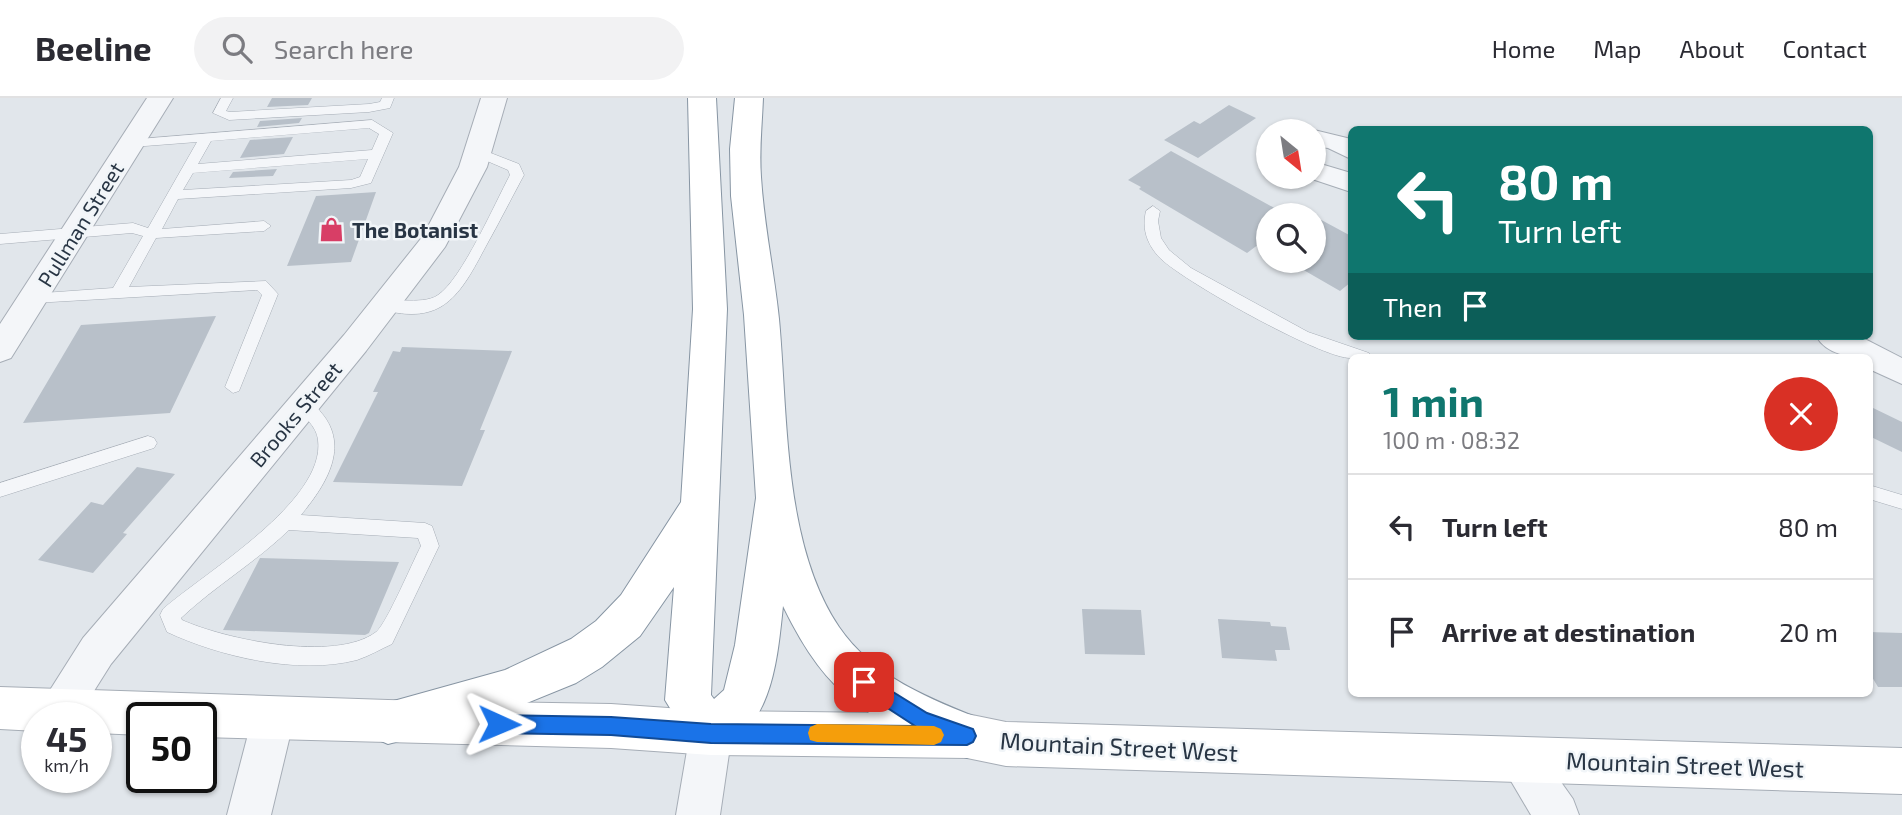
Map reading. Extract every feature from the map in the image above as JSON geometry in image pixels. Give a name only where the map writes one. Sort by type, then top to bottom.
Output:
[{"type":"main road","points":[[702,98],[710,310],[692,671],[688,700],[711,733],[743,702],[757,645],[775,499]]},
{"type":"main road","points":[[749,98],[745,156],[775,499],[796,587],[825,643],[845,666],[895,705],[921,720],[967,736]]},
{"type":"main road","points":[[388,722],[536,680],[578,659],[612,635],[640,603],[699,507]]},
{"type":"main road","name":"Mountain Street West","points":[[0,708],[21,708]]},
{"type":"main road","name":"Mountain Street West","points":[[112,711],[273,719],[611,726],[711,733],[967,736],[1006,744],[1902,771]]},
{"type":"street","name":"Pullman Street","points":[[0,350],[160,98]]},
{"type":"street","name":"Brooks Street","points":[[63,702],[91,658],[304,404],[435,240],[478,152],[494,98]]},
{"type":"street","points":[[1326,140],[1336,141],[1348,149]]},
{"type":"street","points":[[1326,172],[1348,177]]},
{"type":"street","points":[[1840,340],[1867,354]]},
{"type":"street","points":[[1873,357],[1902,372]]},
{"type":"street","points":[[249,815],[273,719]]},
{"type":"street","points":[[698,815],[711,733]]},
{"type":"street","points":[[1519,759],[1556,815]]},
{"type":"lane","points":[[227,98],[219,113],[229,116],[369,108],[385,105],[388,98]]},
{"type":"lane","points":[[198,152],[372,124],[382,143]]},
{"type":"lane","points":[[132,143],[198,152],[382,143]]},
{"type":"lane","points":[[175,195],[351,184],[366,180],[382,143]]},
{"type":"lane","points":[[118,293],[198,152]]},
{"type":"lane","points":[[385,305],[415,310],[433,307],[449,297],[458,285],[517,175],[514,167],[478,152]]},
{"type":"lane","points":[[1153,211],[1150,219],[1153,236],[1168,260],[1302,336],[1354,354]]},
{"type":"lane","points":[[0,239],[133,228],[152,234],[264,226]]},
{"type":"lane","points":[[34,298],[261,285],[270,294],[233,387]]},
{"type":"lane","points":[[286,522],[425,531],[430,545],[385,638],[356,651],[299,657],[207,641],[174,626],[170,615],[187,599],[264,545],[303,504],[325,463],[326,436],[304,404]]},
{"type":"lane","points":[[0,490],[148,443]]},
{"type":"lane","points":[[1873,493],[1902,502]]},
{"type":"building","points":[[272,98],[312,98],[308,105],[267,107]]},
{"type":"building","points":[[1229,105],[1256,118],[1198,158],[1164,140],[1194,121],[1200,124]]},
{"type":"building","points":[[302,118],[299,123],[257,127],[260,121]]},
{"type":"building","points":[[293,137],[284,154],[240,158],[250,140]]},
{"type":"building","points":[[1171,151],[1265,203],[1256,203],[1256,246],[1247,253],[1128,180]]},
{"type":"building","points":[[277,169],[273,176],[229,178],[233,172]]},
{"type":"building","name":"The Botanist","points":[[376,192],[351,262],[287,266],[316,196]]},
{"type":"building","points":[[1326,222],[1348,234],[1348,284],[1340,291],[1309,273],[1326,273]]},
{"type":"building","points":[[216,316],[170,413],[23,423],[81,325]]},
{"type":"building","points":[[402,347],[512,351],[480,430],[485,430],[462,486],[333,482],[378,392],[373,392],[393,351],[400,352]]},
{"type":"building","points":[[1873,408],[1902,422],[1902,452],[1873,438]]},
{"type":"building","points":[[137,467],[175,474],[123,533],[127,534],[93,573],[38,560],[91,502],[103,505]]},
{"type":"building","points":[[260,558],[399,562],[369,633],[365,635],[223,630]]},
{"type":"building","points":[[1082,609],[1141,610],[1145,655],[1085,654]]},
{"type":"building","points":[[1218,619],[1270,622],[1271,626],[1286,627],[1290,650],[1275,650],[1277,661],[1222,658]]},
{"type":"building","points":[[1873,632],[1902,633],[1902,687],[1878,687],[1873,679]]},
{"type":"slow traffic","points":[[817,733],[934,735]]},
{"type":"place","name":"The Botanist","points":[[332,229]]},
{"type":"route","points":[[499,724],[611,726],[711,733],[967,736],[921,720],[864,682]]}]
